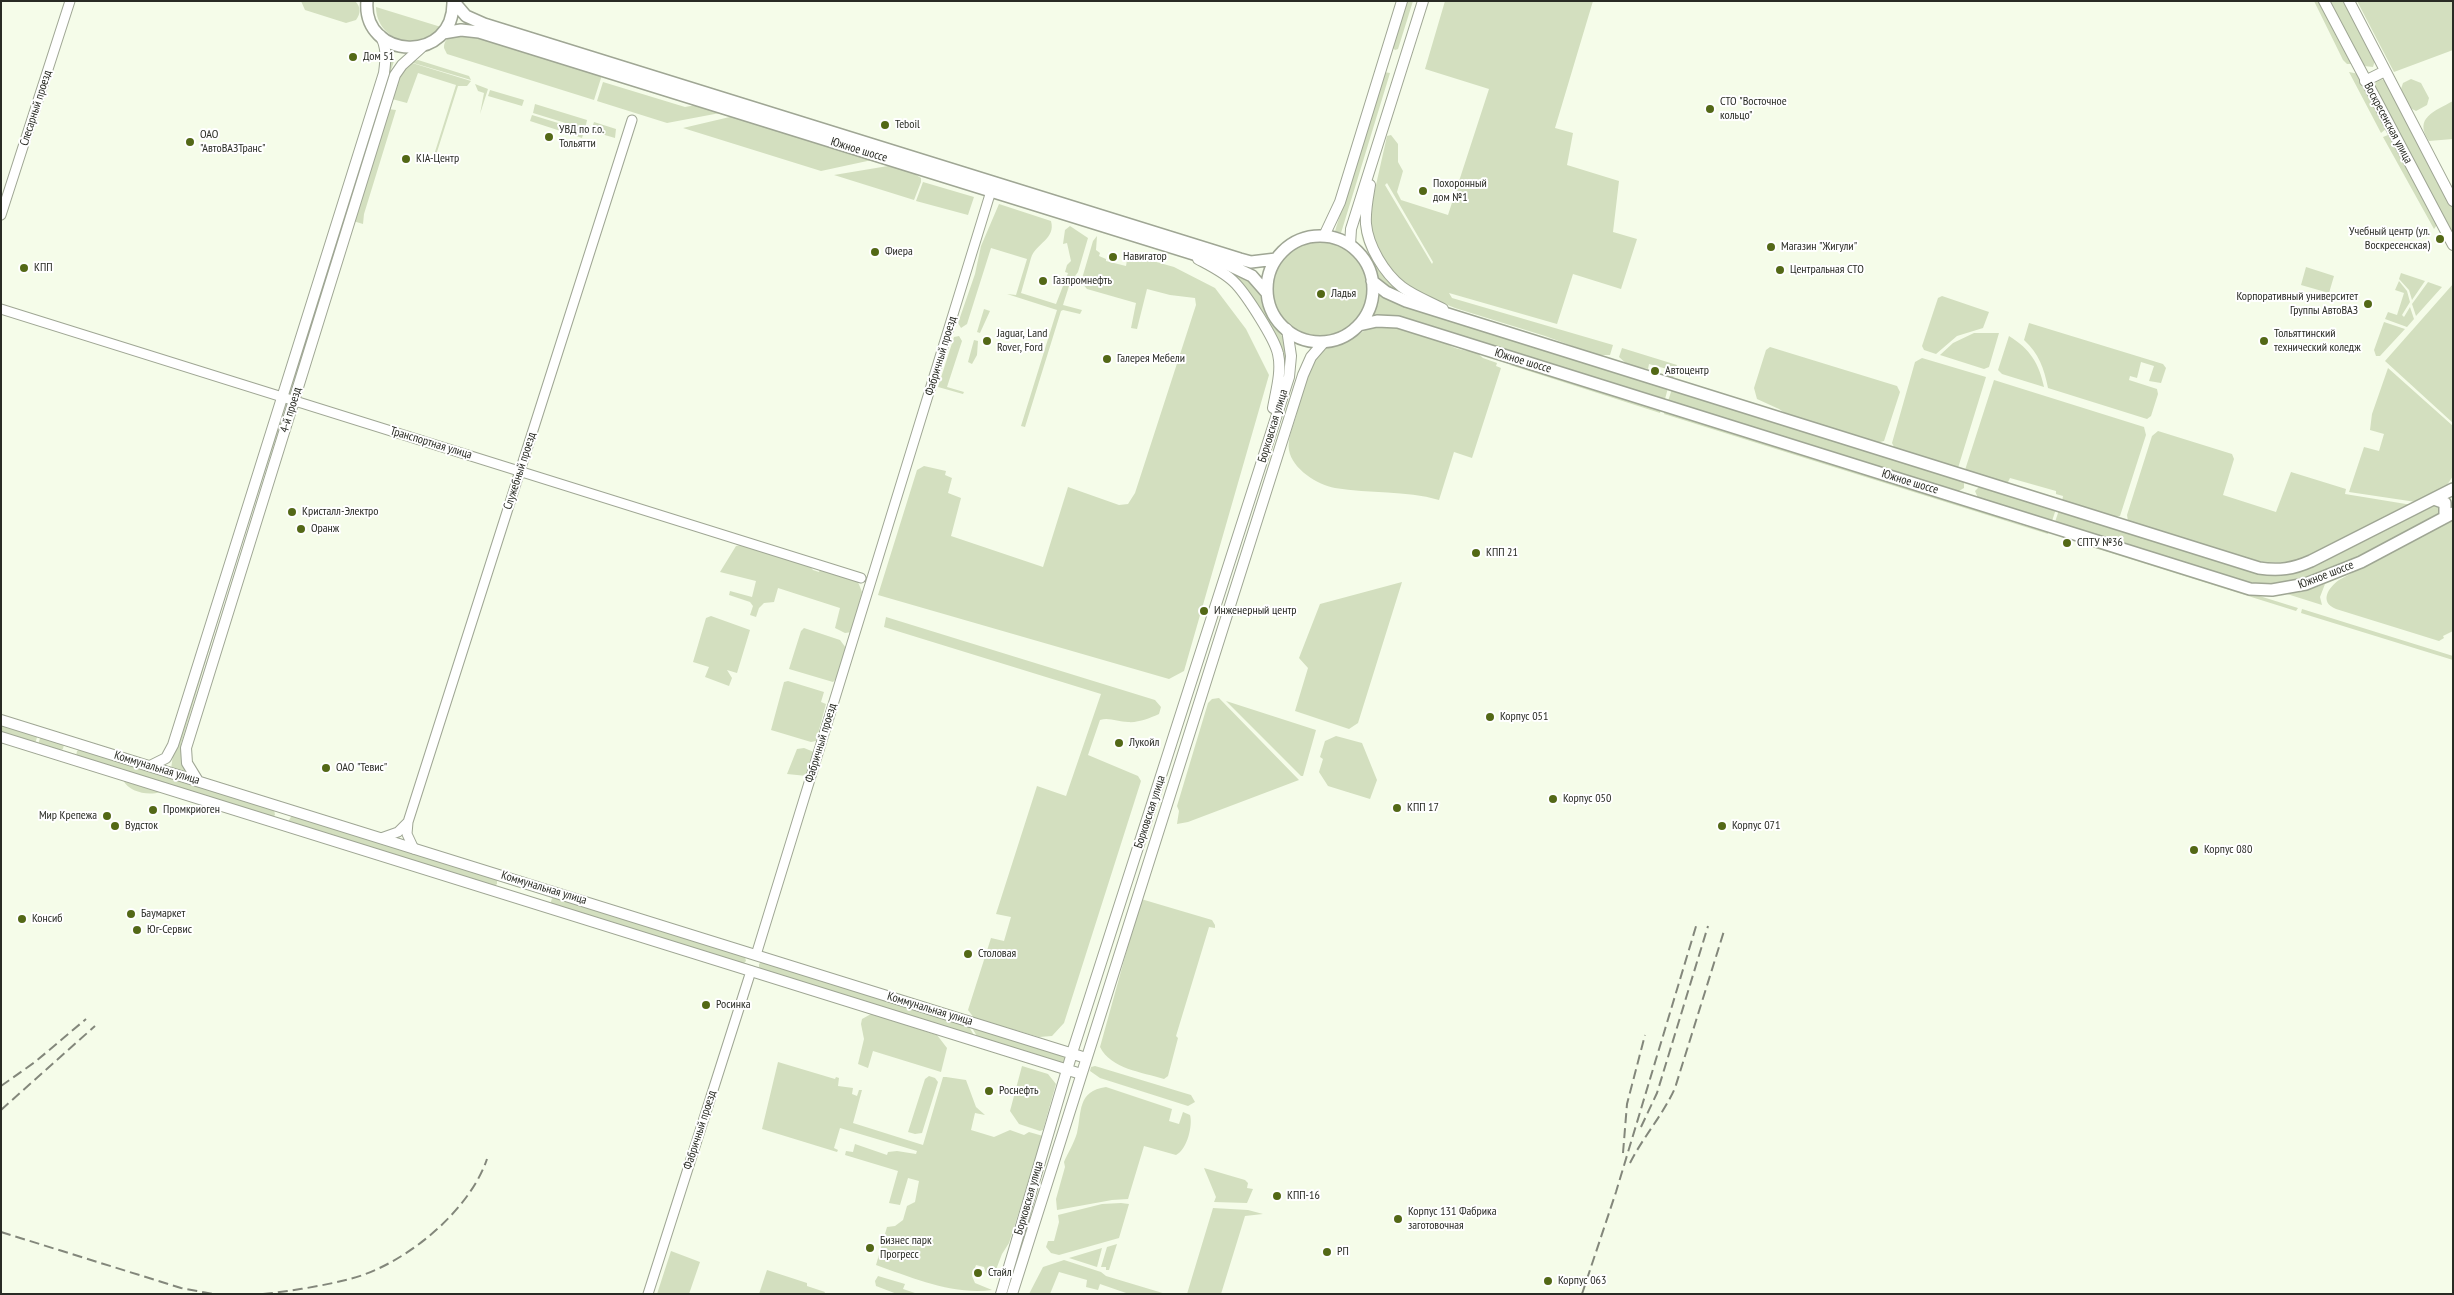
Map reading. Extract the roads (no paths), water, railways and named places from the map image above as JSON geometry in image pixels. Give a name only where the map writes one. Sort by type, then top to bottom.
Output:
[{"type":"main road","points":[[360,1],[371,23],[380,35],[397,46],[422,47],[433,42],[442,33],[452,15],[453,2]]},
{"type":"main road","points":[[367,1],[367,13]]},
{"type":"main road","points":[[1324,236],[1340,202],[1402,1]]},
{"type":"main road","points":[[1350,245],[1351,229],[1423,1]]},
{"type":"main road","name":"Воскресенская улица","points":[[2324,1],[2365,82],[2453,245]]},
{"type":"main road","name":"Воскресенская улица","points":[[2349,1],[2453,201]]},
{"type":"main road","name":"Южное шоссе","points":[[453,2],[466,16],[484,24],[1240,260],[1251,262],[1276,259]]},
{"type":"main road","name":"Южное шоссе","points":[[442,33],[462,30],[479,32],[1186,252],[1243,271],[1252,276],[1266,292]]},
{"type":"main road","name":"4-й проезд","points":[[150,766],[166,758],[173,745],[232,561],[384,73],[386,54],[380,35]]},
{"type":"main road","name":"4-й проезд","points":[[198,781],[187,763],[186,748],[395,75],[402,65],[422,47]]},
{"type":"main road","points":[[2365,82],[2385,70]]},
{"type":"main road","points":[[1374,158],[1366,222],[1371,246],[1393,279],[1403,288],[1450,312],[1479,324]]},
{"type":"main road","points":[[1324,236],[1350,245],[1363,258],[1372,281],[1370,305],[1359,325],[1346,335],[1324,342],[1303,339],[1286,329],[1271,310],[1266,292],[1268,275],[1276,259],[1295,242],[1311,237],[1324,236]]},
{"type":"main road","points":[[1186,252],[1222,272],[1237,284],[1272,338],[1278,354],[1280,368],[1268,442]]},
{"type":"main road","name":"Южное шоссе","points":[[1372,281],[1396,298],[2244,564],[2276,570],[2294,568],[2312,561],[2453,489]]},
{"type":"main road","name":"Южное шоссе","points":[[1359,325],[1377,321],[1398,322],[2250,589],[2272,590],[2306,584],[2349,568],[2449,515]]},
{"type":"main road","name":"Борковская улица","points":[[1000,1294],[1072,1053],[1290,371],[1291,343],[1286,329]]},
{"type":"main road","name":"Борковская улица","points":[[1012,1294],[1303,375],[1311,357],[1324,342]]},
{"type":"main road","points":[[1959,498],[1970,490],[1970,484],[1965,477]]},
{"type":"main road","points":[[1978,504],[1973,491],[1976,486],[1987,484]]},
{"type":"main road","points":[[2434,499],[2445,503],[2449,515]]},
{"type":"main road","points":[[232,561],[243,564]]},
{"type":"main road","points":[[1190,686],[1203,690]]},
{"type":"main road","name":"Коммунальная улица","points":[[1,720],[1086,1058]]},
{"type":"main road","name":"Коммунальная улица","points":[[1,737],[1081,1074]]},
{"type":"main road","points":[[70,759],[75,743]]},
{"type":"main road","points":[[279,824],[284,808]]},
{"type":"main road","points":[[492,891],[499,886],[500,882],[497,874]]},
{"type":"main road","points":[[512,896],[509,887],[512,882],[518,880]]},
{"type":"main road","name":"Фабричный проезд","points":[[751,971],[756,955]]},
{"type":"street","name":"Слесарный проезд","points":[[1,215],[70,1]]},
{"type":"street","name":"Служебный проезд","points":[[414,848],[407,834],[408,822],[632,120]]},
{"type":"street","name":"Фабричный проезд","points":[[756,955],[991,191]]},
{"type":"street","name":"Транспортная улица","points":[[1,308],[861,578]]},
{"type":"street","points":[[380,838],[398,832],[408,822]]},
{"type":"street","name":"Фабричный проезд","points":[[648,1294],[751,971]]},
{"type":"railway","points":[[1582,1294],[1616,1192],[1697,923]]},
{"type":"railway","points":[[1641,1127],[1657,1093],[1708,926]]},
{"type":"railway","points":[[1630,1163],[1675,1088],[1724,931]]},
{"type":"railway","points":[[1,1086],[35,1062],[86,1019]]},
{"type":"railway","points":[[1,1110],[95,1026]]},
{"type":"railway","points":[[1623,1153],[1627,1104],[1645,1035]]},
{"type":"railway","points":[[263,1294],[307,1288],[350,1279],[392,1262],[432,1234],[450,1217],[466,1198],[478,1179],[487,1159]]},
{"type":"railway","points":[[1,1232],[181,1288],[213,1294]]},
{"type":"place","name":"Дом 51","points":[[353,57]]},
{"type":"place","name":"СТО \"Восточное кольцо\"","points":[[1710,109]]},
{"type":"place","name":"Teboil","points":[[885,125]]},
{"type":"place","name":"УВД по г.о. Тольятти","points":[[549,137]]},
{"type":"place","name":"ОАО \"АвтоВАЗТранс\"","points":[[190,142]]},
{"type":"place","name":"KIA-Центр","points":[[406,159]]},
{"type":"place","name":"Похоронный дом №1","points":[[1423,191]]},
{"type":"place","name":"Учебный центр (ул. Воскресенская)","points":[[2440,239]]},
{"type":"place","name":"Магазин \"Жигули\"","points":[[1771,247]]},
{"type":"place","name":"Фиера","points":[[875,252]]},
{"type":"place","name":"Навигатор","points":[[1113,257]]},
{"type":"place","name":"КПП","points":[[24,268]]},
{"type":"place","name":"Центральная СТО","points":[[1780,270]]},
{"type":"place","name":"Газпромнефть","points":[[1043,281]]},
{"type":"place","name":"Ладья","points":[[1321,294]]},
{"type":"place","name":"Корпоративный университет Группы АвтоВАЗ","points":[[2368,304]]},
{"type":"place","name":"Jaguar, Land Rover, Ford","points":[[987,341]]},
{"type":"place","name":"Тольяттинский технический коледж","points":[[2264,341]]},
{"type":"place","name":"Галерея Мебели","points":[[1107,359]]},
{"type":"place","name":"Автоцентр","points":[[1655,371]]},
{"type":"place","name":"Кристалл-Электро","points":[[292,512]]},
{"type":"place","name":"Оранж","points":[[301,529]]},
{"type":"place","name":"СПТУ №36","points":[[2067,543]]},
{"type":"place","name":"КПП 21","points":[[1476,553]]},
{"type":"place","name":"Инженерный центр","points":[[1204,611]]},
{"type":"place","name":"Корпус 051","points":[[1490,717]]},
{"type":"place","name":"Лукойл","points":[[1119,743]]},
{"type":"place","name":"ОАО \"Тевис\"","points":[[326,768]]},
{"type":"place","name":"Корпус 050","points":[[1553,799]]},
{"type":"place","name":"КПП 17","points":[[1397,808]]},
{"type":"place","name":"Промкриоген","points":[[153,810]]},
{"type":"place","name":"Мир Крепежа","points":[[107,816]]},
{"type":"place","name":"Вудсток","points":[[115,826]]},
{"type":"place","name":"Корпус 071","points":[[1722,826]]},
{"type":"place","name":"Корпус 080","points":[[2194,850]]},
{"type":"place","name":"Баумаркет","points":[[131,914]]},
{"type":"place","name":"Консиб","points":[[22,919]]},
{"type":"place","name":"Юг-Сервис","points":[[137,930]]},
{"type":"place","name":"Столовая","points":[[968,954]]},
{"type":"place","name":"Росинка","points":[[706,1005]]},
{"type":"place","name":"Роснефть","points":[[989,1091]]},
{"type":"place","name":"КПП-16","points":[[1277,1196]]},
{"type":"place","name":"Корпус 131 Фабрика заготовочная","points":[[1398,1219]]},
{"type":"place","name":"Бизнес парк Прогресс","points":[[870,1248]]},
{"type":"place","name":"РП","points":[[1327,1252]]},
{"type":"place","name":"Стайл","points":[[978,1273]]},
{"type":"place","name":"Корпус 063","points":[[1548,1281]]}]
